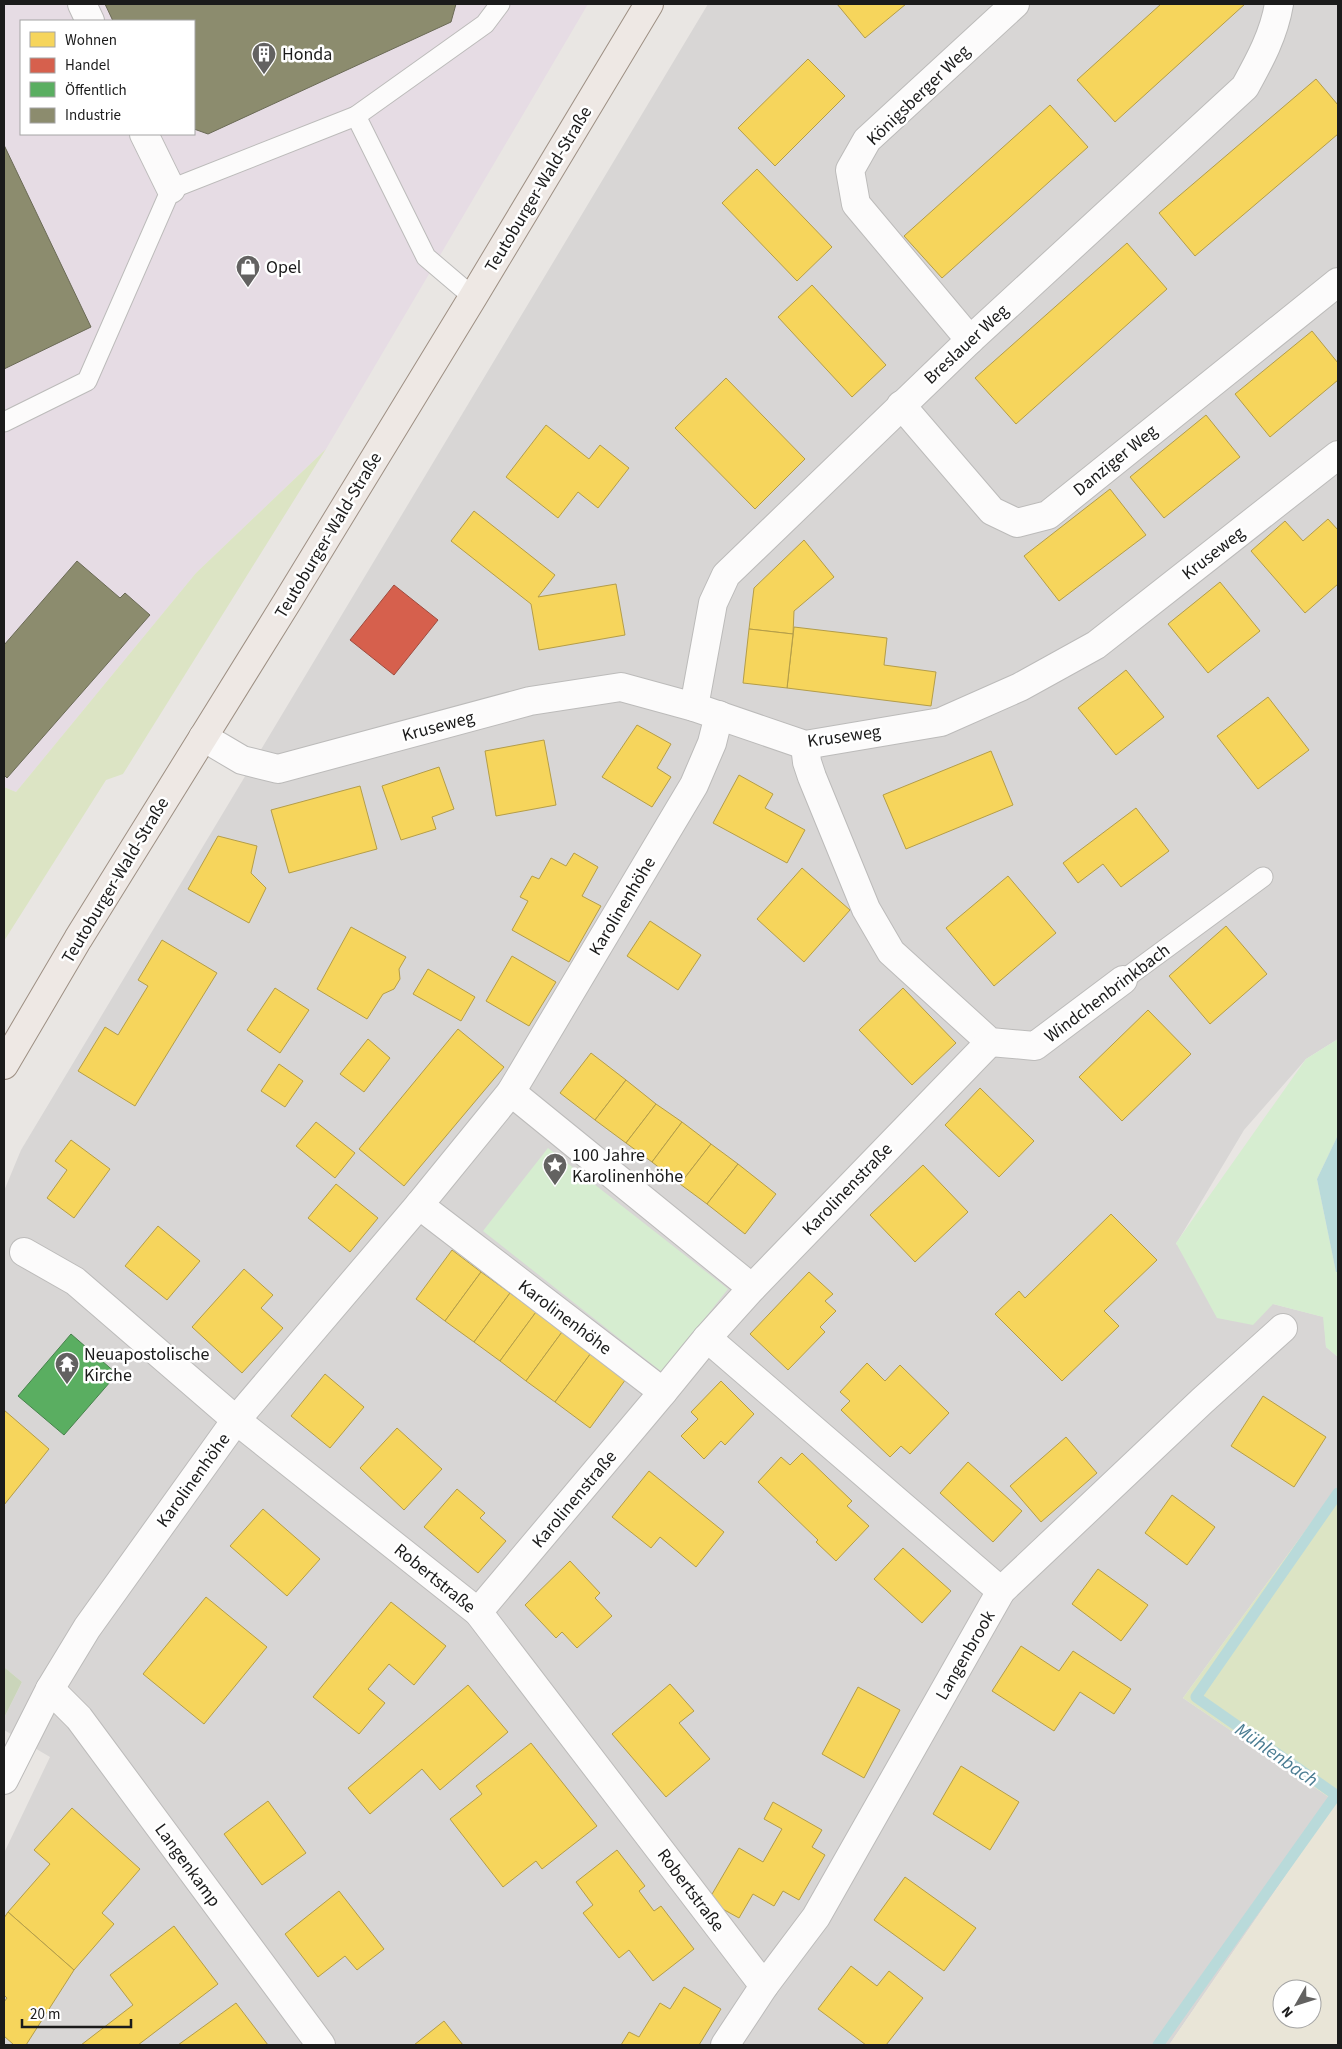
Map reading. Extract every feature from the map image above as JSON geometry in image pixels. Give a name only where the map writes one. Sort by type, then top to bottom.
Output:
[{"type":"main road","name":"Teutoburger-Wald-Straße","points":[[5,1061],[78,939],[293,594],[649,4]]},
{"type":"street","points":[[82,4],[90,20]]},
{"type":"street","name":"Königsberger Weg","points":[[970,340],[856,204],[850,170],[867,140],[1015,4]]},
{"type":"street","name":"Breslauer Weg","points":[[707,711],[713,603],[726,575],[970,340],[1245,87],[1262,56],[1276,21],[1279,4]]},
{"type":"street","points":[[144,135],[171,189]]},
{"type":"street","name":"Danziger Weg","points":[[901,405],[992,511],[1017,523],[1048,515],[1338,282]]},
{"type":"street","name":"Kruseweg","points":[[203,737],[242,760],[278,770],[530,701],[621,687],[707,711],[806,744],[941,722],[1020,687],[1096,645],[1335,463]]},
{"type":"street","name":"Karolinenhöhe","points":[[4,1780],[50,1689],[87,1628],[236,1420],[419,1205],[511,1092],[694,785],[712,743],[707,711]]},
{"type":"street","points":[[806,744],[807,762],[812,777],[866,909],[891,952],[990,1042]]},
{"type":"street","name":"Windchenbrinkbach","points":[[990,1042],[1035,1046],[1123,980]]},
{"type":"street","name":"Karolinenstraße","points":[[478,1612],[707,1338],[752,1288],[990,1042]]},
{"type":"street","points":[[511,1092],[752,1288]]},
{"type":"street","name":"Karolinenhöhe","points":[[419,1205],[663,1392]]},
{"type":"street","name":"Robertstraße","points":[[24,1252],[75,1282],[236,1420],[478,1612],[764,1986]]},
{"type":"street","name":"Langenbrook","points":[[725,2045],[764,1986],[816,1916],[1001,1591],[1202,1401],[1283,1328]]},
{"type":"street","points":[[707,1338],[1001,1591]]},
{"type":"street","name":"Langenkamp","points":[[50,1689],[79,1718],[321,2045]]},
{"type":"lane","points":[[4,422],[87,381],[171,189],[356,116],[485,24],[500,4]]},
{"type":"lane","points":[[356,116],[426,257],[473,297]]},
{"type":"lane","name":"Windchenbrinkbach","points":[[1123,980],[1262,877]]},
{"type":"shaded area","points":[[4,4],[588,4],[326,449],[196,573],[16,792],[4,787]]},
{"type":"shaded area","points":[[708,4],[1338,4],[1338,1039],[1306,1059],[1244,1130],[1176,1244],[1273,1304],[1324,1317],[1326,1347],[1338,1357],[1338,1486],[1183,1698],[1336,1802],[1169,2045],[4,2045],[4,1853],[50,1757],[4,1730],[4,1718],[22,1682],[4,1667],[4,1191],[21,1150]]},
{"type":"shaded area","points":[[1338,1799],[1338,2045],[1169,2045]]},
{"type":"green space","points":[[326,449],[123,774],[106,780],[4,941],[4,787],[16,792],[196,573]]},
{"type":"green space","points":[[1338,1039],[1338,1135],[1317,1179],[1336,1272],[1338,1272],[1338,1357],[1326,1347],[1323,1317],[1273,1304],[1253,1325],[1217,1318],[1176,1243],[1306,1059]]},
{"type":"green space","points":[[548,1148],[728,1289],[662,1372],[483,1231]]},
{"type":"green space","points":[[1338,1486],[1338,1799],[1336,1802],[1183,1698]]},
{"type":"green space","points":[[4,1667],[22,1682],[4,1718]]},
{"type":"water","points":[[1338,1135],[1338,1272],[1336,1272],[1317,1179]]},
{"type":"building: Wohnen","points":[[837,4],[906,4],[865,38]]},
{"type":"building: Wohnen","points":[[1161,4],[1245,4],[1115,122],[1077,80]]},
{"type":"building: Wohnen","points":[[808,59],[845,96],[775,166],[738,128]]},
{"type":"building: Wohnen","points":[[1316,79],[1338,105],[1338,134],[1195,256],[1159,213]]},
{"type":"building: Wohnen","points":[[1050,105],[1088,147],[942,278],[904,236]]},
{"type":"building: Wohnen","points":[[757,169],[832,247],[797,281],[722,203]]},
{"type":"building: Wohnen","points":[[1127,243],[1167,289],[1016,424],[975,378]]},
{"type":"building: Wohnen","points":[[812,285],[886,365],[852,397],[778,317]]},
{"type":"building: Wohnen","points":[[1312,331],[1338,363],[1338,380],[1270,437],[1235,394]]},
{"type":"building: Wohnen","points":[[726,378],[805,459],[755,509],[675,428]]},
{"type":"building: Wohnen","points":[[1206,415],[1240,457],[1164,518],[1130,477]]},
{"type":"building: Wohnen","points":[[546,425],[589,459],[600,445],[629,468],[598,508],[578,492],[558,518],[506,477]]},
{"type":"building: Wohnen","points":[[1110,489],[1146,535],[1059,601],[1024,556]]},
{"type":"building: Wohnen","points":[[474,511],[555,575],[538,597],[616,584],[625,635],[539,650],[531,604],[451,541]]},
{"type":"building: Wohnen","points":[[1328,519],[1338,530],[1338,584],[1305,613],[1251,551],[1285,521],[1303,541]]},
{"type":"building: Wohnen","points":[[804,540],[834,577],[794,611],[793,634],[749,629],[754,588]]},
{"type":"building: Wohnen","points":[[1220,582],[1260,631],[1208,673],[1168,624]]},
{"type":"building: Wohnen","points":[[794,627],[887,638],[884,665],[936,672],[931,706],[787,688]]},
{"type":"building: Wohnen","points":[[749,629],[793,634],[787,688],[743,683]]},
{"type":"building: Wohnen","points":[[1126,670],[1164,717],[1116,755],[1078,708]]},
{"type":"building: Wohnen","points":[[1268,697],[1309,750],[1258,789],[1217,736]]},
{"type":"building: Wohnen","points":[[637,725],[671,744],[657,768],[671,777],[652,807],[602,777]]},
{"type":"building: Wohnen","points":[[544,740],[556,805],[496,816],[485,751]]},
{"type":"building: Wohnen","points":[[991,751],[1013,805],[906,849],[883,795]]},
{"type":"building: Wohnen","points":[[439,767],[454,809],[432,817],[436,829],[401,840],[382,786]]},
{"type":"building: Wohnen","points":[[739,775],[773,794],[765,808],[805,830],[787,863],[713,823]]},
{"type":"building: Wohnen","points":[[360,786],[377,849],[289,873],[271,810]]},
{"type":"building: Wohnen","points":[[1136,808],[1169,851],[1121,887],[1103,864],[1078,883],[1063,863]]},
{"type":"building: Wohnen","points":[[218,836],[257,846],[251,873],[266,888],[249,923],[188,889]]},
{"type":"building: Wohnen","points":[[574,853],[598,867],[582,896],[601,906],[569,962],[512,930],[528,901],[520,897],[532,876],[539,879],[551,858],[566,866]]},
{"type":"building: Wohnen","points":[[802,868],[850,910],[804,962],[757,919]]},
{"type":"building: Wohnen","points":[[1008,876],[1056,933],[994,986],[946,928]]},
{"type":"building: Wohnen","points":[[650,921],[701,955],[678,990],[627,956]]},
{"type":"building: Wohnen","points":[[1226,926],[1267,974],[1210,1024],[1169,976]]},
{"type":"building: Wohnen","points":[[351,927],[406,957],[399,969],[400,979],[394,989],[383,994],[367,1019],[317,989]]},
{"type":"building: Wohnen","points":[[162,940],[217,973],[135,1106],[78,1071],[105,1027],[118,1035],[148,986],[138,980]]},
{"type":"building: Wohnen","points":[[512,956],[556,982],[529,1026],[486,1001]]},
{"type":"building: Wohnen","points":[[428,969],[475,997],[461,1021],[413,994]]},
{"type":"building: Wohnen","points":[[275,988],[309,1010],[280,1053],[247,1030]]},
{"type":"building: Wohnen","points":[[903,988],[956,1043],[912,1085],[859,1030]]},
{"type":"building: Wohnen","points":[[1148,1010],[1191,1054],[1122,1121],[1079,1077]]},
{"type":"building: Wohnen","points":[[458,1029],[504,1067],[404,1186],[359,1149]]},
{"type":"building: Wohnen","points":[[368,1039],[390,1058],[364,1092],[340,1074]]},
{"type":"building: Wohnen","points":[[591,1053],[626,1080],[595,1120],[560,1093]]},
{"type":"building: Wohnen","points":[[279,1064],[303,1081],[285,1107],[261,1091]]},
{"type":"building: Wohnen","points":[[626,1080],[656,1104],[626,1143],[595,1120]]},
{"type":"building: Wohnen","points":[[980,1088],[1034,1141],[999,1177],[945,1125]]},
{"type":"building: Wohnen","points":[[656,1104],[682,1122],[652,1162],[626,1143]]},
{"type":"building: Wohnen","points":[[316,1122],[355,1153],[335,1178],[296,1146]]},
{"type":"building: Wohnen","points":[[682,1122],[711,1144],[680,1184],[652,1162]]},
{"type":"building: Wohnen","points":[[71,1140],[110,1169],[74,1218],[47,1198],[67,1170],[55,1161]]},
{"type":"building: Wohnen","points":[[711,1144],[738,1164],[707,1204],[680,1184]]},
{"type":"building: Wohnen","points":[[738,1164],[776,1194],[745,1234],[707,1204]]},
{"type":"building: Wohnen","points":[[923,1165],[968,1212],[915,1262],[870,1215]]},
{"type":"building: Wohnen","points":[[336,1184],[378,1218],[350,1252],[308,1218]]},
{"type":"building: Wohnen","points":[[1111,1214],[1157,1260],[1104,1311],[1119,1326],[1062,1381],[995,1314],[1019,1291],[1025,1298]]},
{"type":"building: Wohnen","points":[[158,1226],[200,1261],[167,1300],[125,1266]]},
{"type":"building: Wohnen","points":[[452,1250],[481,1272],[445,1321],[416,1299]]},
{"type":"building: Wohnen","points":[[244,1269],[273,1295],[261,1308],[283,1328],[242,1373],[192,1327]]},
{"type":"building: Wohnen","points":[[481,1272],[510,1293],[474,1342],[445,1321]]},
{"type":"building: Wohnen","points":[[809,1272],[833,1294],[825,1301],[836,1311],[820,1327],[825,1332],[788,1370],[750,1334]]},
{"type":"building: Wohnen","points":[[510,1293],[536,1312],[500,1361],[474,1342]]},
{"type":"building: Wohnen","points":[[536,1312],[562,1332],[526,1381],[500,1361]]},
{"type":"building: Wohnen","points":[[562,1332],[591,1353],[555,1402],[526,1381]]},
{"type":"building: Wohnen","points":[[591,1353],[626,1379],[590,1428],[555,1402]]},
{"type":"building: Wohnen","points":[[867,1363],[885,1381],[900,1365],[949,1413],[910,1454],[901,1446],[890,1457],[841,1410],[850,1401],[840,1392]]},
{"type":"building: Wohnen","points":[[325,1374],[364,1407],[330,1448],[291,1416]]},
{"type":"building: Wohnen","points":[[721,1381],[754,1414],[725,1445],[721,1441],[704,1459],[681,1436],[698,1419],[691,1412]]},
{"type":"building: Wohnen","points":[[1263,1396],[1326,1437],[1294,1487],[1231,1446]]},
{"type":"building: Wohnen","points":[[4,1410],[49,1449],[4,1505]]},
{"type":"building: Wohnen","points":[[397,1428],[442,1469],[404,1510],[360,1468]]},
{"type":"building: Wohnen","points":[[1066,1437],[1097,1473],[1041,1522],[1010,1486]]},
{"type":"building: Wohnen","points":[[802,1453],[852,1501],[847,1506],[869,1526],[836,1561],[816,1542],[818,1540],[758,1482],[781,1457],[790,1465]]},
{"type":"building: Wohnen","points":[[968,1462],[1022,1511],[993,1542],[940,1493]]},
{"type":"building: Wohnen","points":[[649,1471],[724,1532],[696,1567],[660,1537],[651,1548],[612,1517]]},
{"type":"building: Wohnen","points":[[457,1489],[485,1513],[480,1518],[506,1541],[478,1573],[424,1527]]},
{"type":"building: Wohnen","points":[[1172,1495],[1215,1527],[1187,1565],[1145,1533]]},
{"type":"building: Wohnen","points":[[263,1509],[320,1559],[287,1596],[230,1546]]},
{"type":"building: Wohnen","points":[[903,1548],[951,1591],[922,1623],[874,1579]]},
{"type":"building: Wohnen","points":[[570,1561],[600,1593],[595,1598],[612,1616],[577,1648],[562,1632],[556,1638],[525,1605]]},
{"type":"building: Wohnen","points":[[1098,1569],[1148,1605],[1121,1641],[1072,1604]]},
{"type":"building: Wohnen","points":[[206,1597],[267,1647],[204,1724],[143,1674]]},
{"type":"building: Wohnen","points":[[391,1602],[446,1646],[414,1685],[389,1664],[368,1689],[385,1703],[359,1734],[313,1697]]},
{"type":"building: Wohnen","points":[[1021,1646],[1059,1671],[1073,1651],[1131,1689],[1114,1714],[1080,1692],[1054,1731],[992,1691]]},
{"type":"building: Wohnen","points":[[670,1684],[694,1711],[679,1723],[710,1759],[666,1797],[612,1734]]},
{"type":"building: Wohnen","points":[[468,1685],[508,1732],[440,1790],[422,1769],[370,1814],[348,1788]]},
{"type":"building: Wohnen","points":[[858,1687],[900,1710],[864,1778],[822,1754]]},
{"type":"building: Wohnen","points":[[531,1743],[597,1826],[542,1869],[536,1861],[503,1887],[450,1819],[482,1794],[476,1786]]},
{"type":"building: Wohnen","points":[[961,1766],[1019,1802],[990,1850],[933,1814]]},
{"type":"building: Wohnen","points":[[268,1801],[306,1853],[262,1885],[224,1834]]},
{"type":"building: Wohnen","points":[[773,1802],[822,1830],[812,1847],[825,1855],[799,1900],[783,1891],[774,1906],[753,1894],[739,1918],[708,1901],[739,1848],[763,1862],[782,1829],[764,1819]]},
{"type":"building: Wohnen","points":[[72,1808],[140,1869],[102,1913],[114,1924],[74,1970],[8,1912],[50,1864],[34,1850]]},
{"type":"building: Wohnen","points":[[617,1850],[645,1886],[639,1891],[654,1911],[661,1906],[694,1949],[653,1981],[629,1950],[619,1958],[583,1913],[593,1905],[576,1882]]},
{"type":"building: Wohnen","points":[[905,1877],[976,1928],[944,1971],[874,1920]]},
{"type":"building: Wohnen","points":[[339,1891],[384,1949],[357,1970],[345,1956],[318,1977],[285,1934]]},
{"type":"building: Wohnen","points":[[8,1912],[74,1970],[26,2045],[14,2045],[4,2036],[4,2002],[7,1998],[4,1995],[4,1918]]},
{"type":"building: Wohnen","points":[[174,1926],[218,1984],[138,2045],[81,2045],[133,2005],[110,1975]]},
{"type":"building: Wohnen","points":[[851,1966],[877,1986],[889,1971],[923,1998],[886,2045],[866,2045],[818,2009]]},
{"type":"building: Wohnen","points":[[684,1987],[721,2009],[699,2045],[621,2045],[629,2032],[639,2037],[660,2003],[670,2009]]},
{"type":"building: Wohnen","points":[[236,2003],[268,2045],[178,2045]]},
{"type":"building: Wohnen","points":[[444,2021],[463,2045],[414,2045]]},
{"type":"building: Handel","points":[[394,585],[438,620],[394,675],[350,640]]},
{"type":"building: Öffentlich","name":"Neuapostolische Kirche","points":[[71,1334],[117,1374],[64,1435],[18,1396]]},
{"type":"building: Industrie","name":"Honda","points":[[105,4],[456,4],[451,22],[208,134],[195,129],[195,20],[113,20]]},
{"type":"building: Industrie","points":[[4,145],[91,327],[4,369]]},
{"type":"building: Industrie","points":[[77,561],[120,598],[125,593],[150,615],[7,778],[4,775],[4,645]]},
{"type":"waterway","name":"Mühlenbach","points":[[1158,2045],[1336,1795],[1196,1697],[1338,1493]]},
{"type":"place","name":"Honda","points":[[264,75]]},
{"type":"place","name":"Opel","points":[[248,288]]},
{"type":"place","name":"100 Jahre Karolinenhöhe","points":[[555,1186]]},
{"type":"place","name":"Neuapostolische Kirche","points":[[67,1385]]}]
